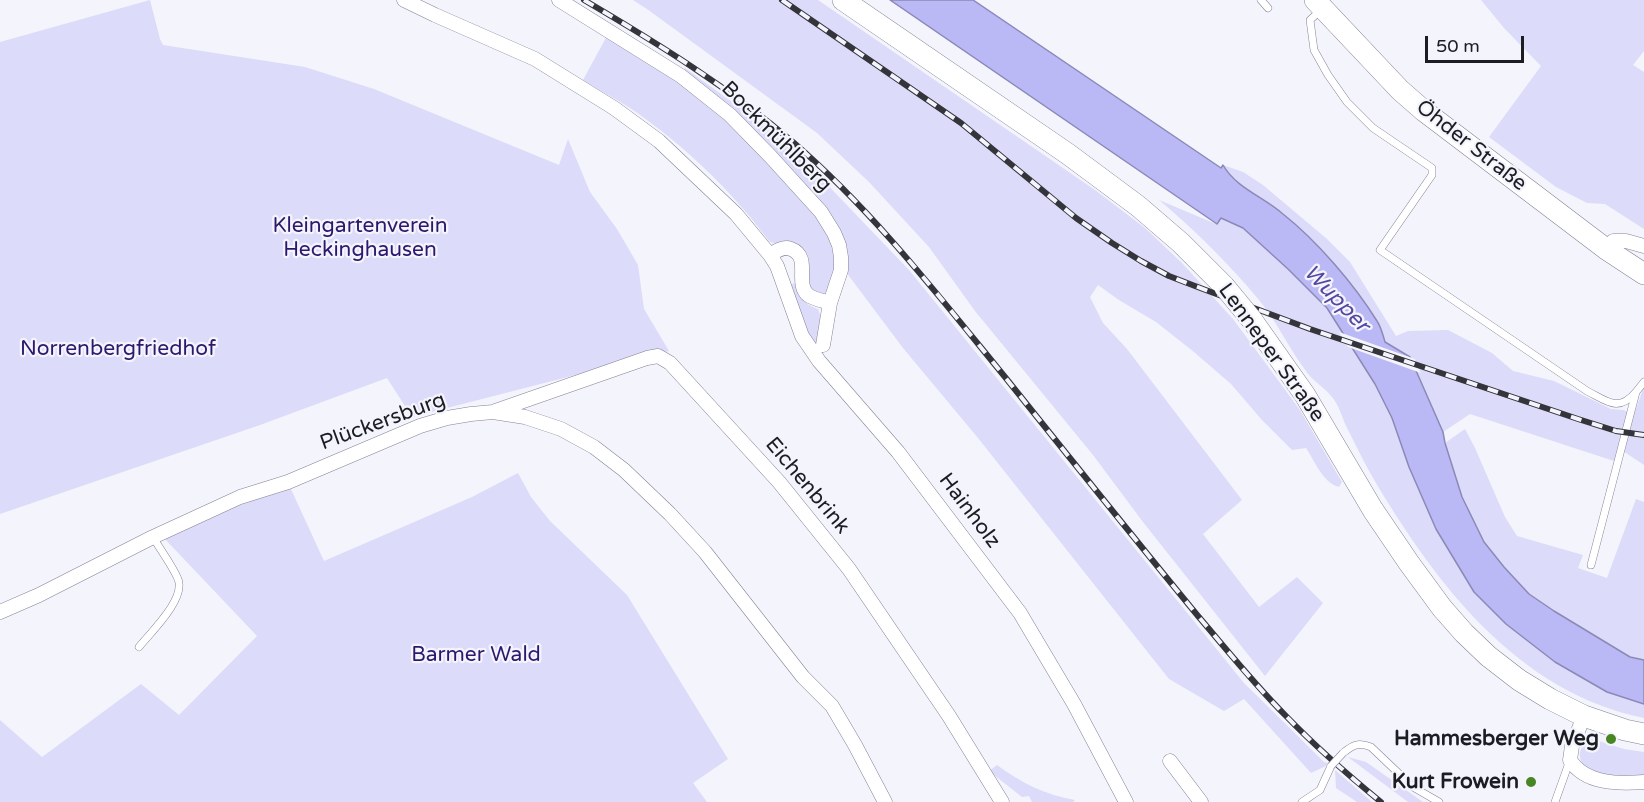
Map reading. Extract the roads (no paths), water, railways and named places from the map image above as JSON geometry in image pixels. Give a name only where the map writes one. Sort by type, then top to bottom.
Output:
[{"type":"main road","name":"Lenneper Straße","points":[[843,0],[1068,154],[1138,206],[1181,243],[1224,286],[1252,320],[1305,395],[1373,510],[1442,608],[1488,656],[1519,680],[1584,716],[1644,734]]},
{"type":"main road","name":"Öhder Straße","points":[[1318,4],[1408,97],[1606,249],[1644,274]]},
{"type":"street","name":"Hainholz","points":[[404,0],[535,59],[614,108],[659,141],[736,214],[777,266],[802,336],[819,361],[898,452],[1020,613],[1074,704],[1126,802]]},
{"type":"street","name":"Bockmühlberg","points":[[559,0],[681,76],[722,109],[771,157],[821,212],[839,245],[841,257],[841,270],[830,303],[823,345]]},
{"type":"street","points":[[1606,249],[1613,241],[1626,241],[1644,246]]},
{"type":"street","points":[[770,255],[779,249],[786,248],[799,253],[804,290],[808,296],[830,303]]},
{"type":"street","name":"Eichenbrink","points":[[494,412],[647,358],[658,356],[670,363],[779,482],[849,569],[949,716],[1002,802]]},
{"type":"street","name":"Plückersburg","points":[[0,612],[240,497],[288,482],[420,426],[447,418],[494,412],[525,417],[561,429],[594,447],[624,470],[670,514],[705,552],[803,677],[832,706],[885,802]]},
{"type":"street","points":[[1584,716],[1572,746],[1570,760],[1576,769],[1584,776],[1603,781],[1644,782]]},
{"type":"street","points":[[1170,761],[1201,802]]},
{"type":"lane","points":[[1262,0],[1268,8]]},
{"type":"lane","points":[[1318,4],[1310,20],[1314,50],[1328,75],[1347,102],[1373,128],[1432,168],[1432,175],[1380,250],[1587,391],[1613,404],[1628,402],[1644,381]]},
{"type":"lane","points":[[1591,565],[1636,392]]},
{"type":"lane","points":[[139,647],[174,603],[179,591],[179,581],[153,537]]},
{"type":"lane","points":[[1302,802],[1320,790],[1331,766],[1343,753],[1352,746],[1362,744],[1371,747],[1413,788],[1439,802]]},
{"type":"lane","points":[[1555,802],[1570,760]]},
{"type":"water","name":"Wupper","points":[[890,0],[973,0],[1221,168],[1223,165],[1235,180],[1276,208],[1309,237],[1357,292],[1378,323],[1385,342],[1410,357],[1443,432],[1462,497],[1484,542],[1529,594],[1630,657],[1644,660],[1644,704],[1607,692],[1555,662],[1506,624],[1474,592],[1436,529],[1409,467],[1392,418],[1375,384],[1327,308],[1288,269],[1243,228],[1221,218],[1217,224]]},
{"type":"railway","points":[[584,0],[718,84],[793,142],[850,196],[930,285],[1252,680],[1309,739],[1381,802]]},
{"type":"railway","points":[[782,0],[961,123],[1076,218],[1112,243],[1169,276],[1310,329],[1578,419],[1616,431],[1644,435]]},
{"type":"place","name":"Hammesberger Weg","points":[[1611,739]]},
{"type":"place","name":"Kurt Frowein","points":[[1531,782]]},
{"type":"park label","name":"Kleingartenverein Heckinghausen","points":[[360,238]]},
{"type":"park label","name":"Norrenbergfriedhof","points":[[118,349]]},
{"type":"park label","name":"Barmer Wald","points":[[476,655]]}]
